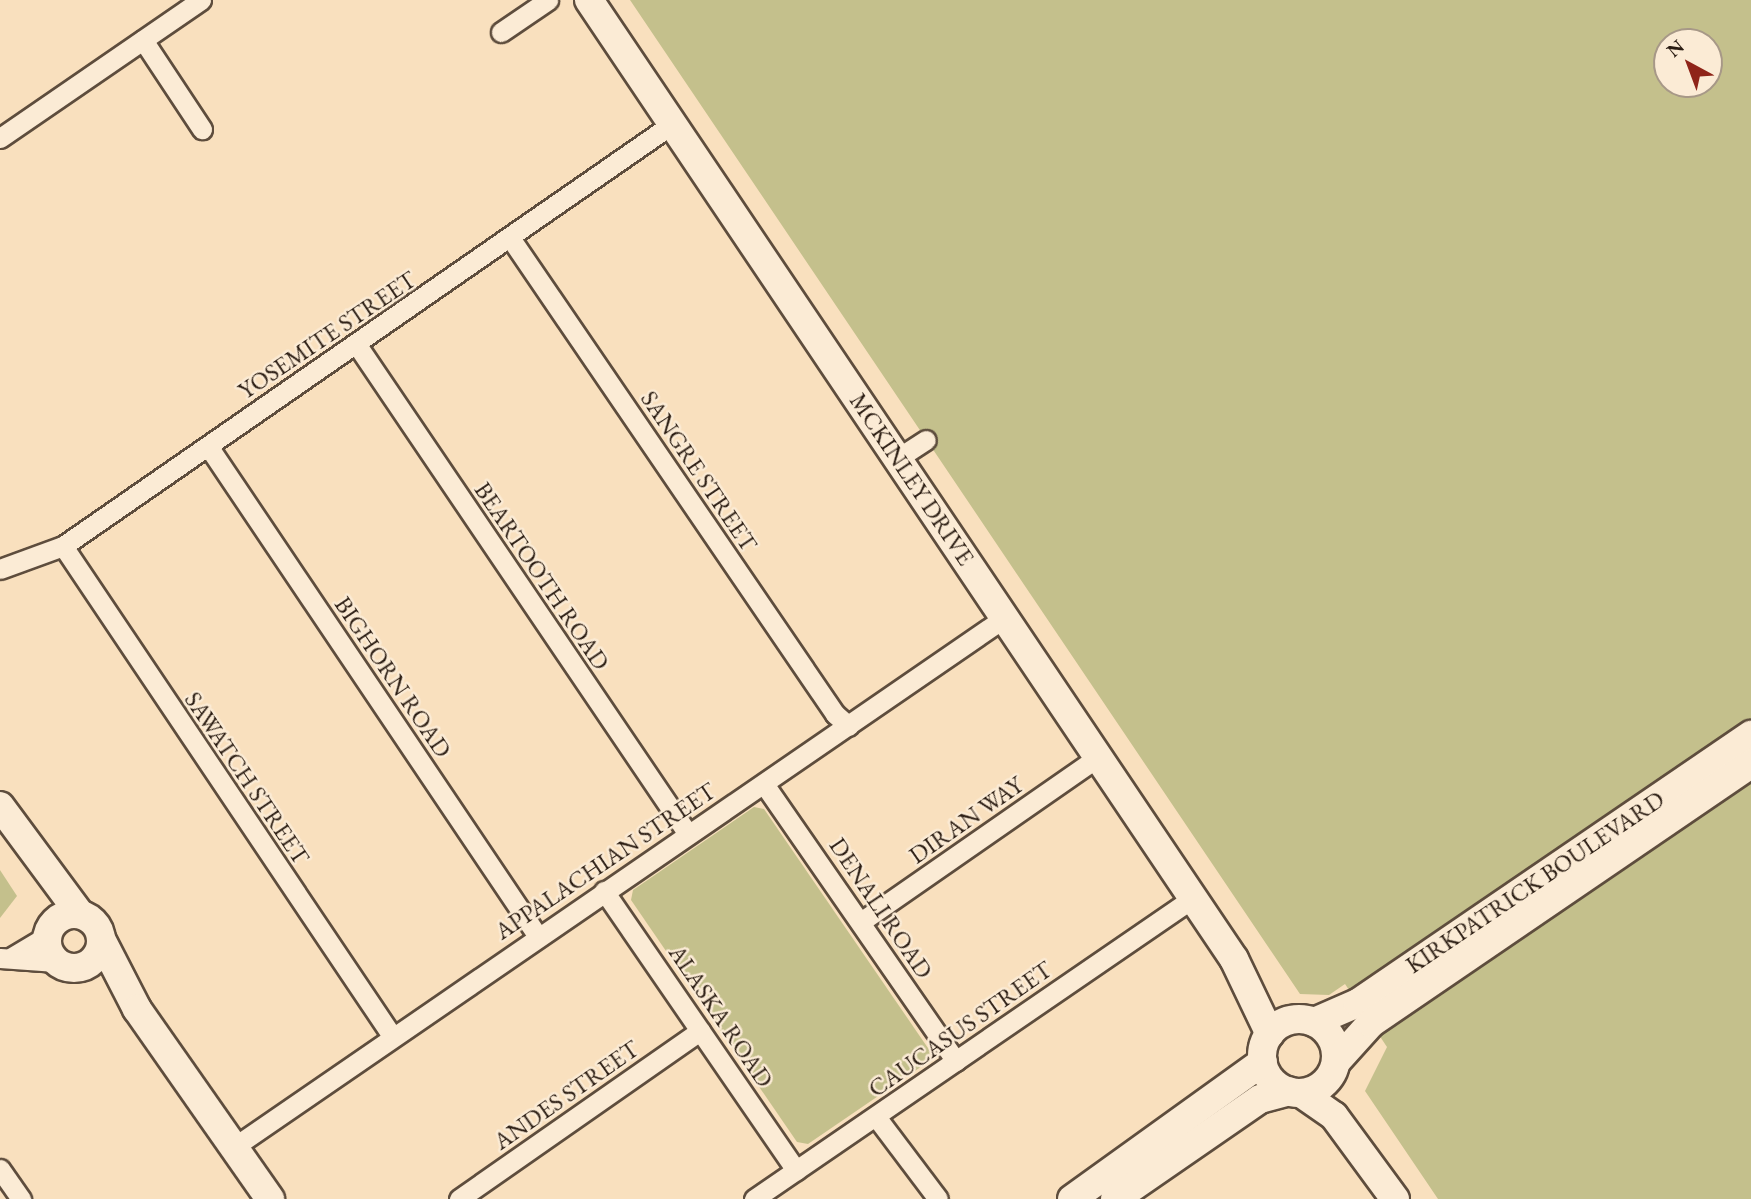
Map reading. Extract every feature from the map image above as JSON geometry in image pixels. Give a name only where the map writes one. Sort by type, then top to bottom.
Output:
[{"type":"street","points":[[0,138],[201,0]]},
{"type":"street","points":[[501,32],[548,0]]},
{"type":"street","name":"MCKINLEY DRIVE","points":[[589,0],[1234,959],[1270,1034]]},
{"type":"street","points":[[143,40],[202,129]]},
{"type":"street","name":"YOSEMITE STREET","points":[[0,569],[63,546],[511,239],[672,124]]},
{"type":"street","name":"SANGRE STREET","points":[[511,239],[835,714],[849,726]]},
{"type":"street","name":"BEARTOOTH ROAD","points":[[357,345],[688,834]]},
{"type":"street","points":[[898,458],[926,440]]},
{"type":"street","name":"BIGHORN ROAD","points":[[208,446],[537,935]]},
{"type":"street","name":"SAWATCH STREET","points":[[63,546],[392,1036]]},
{"type":"street","name":"APPALACHIAN STREET","points":[[234,1147],[537,935],[764,784],[1004,618]]},
{"type":"street","name":"KIRKPATRICK BOULEVARD","points":[[1308,1020],[1358,1003],[1751,735]]},
{"type":"street","name":"DIRAN WAY","points":[[862,921],[1098,757]]},
{"type":"street","name":"KIRKPATRICK BOULEVARD","points":[[1334,1068],[1371,1023],[1751,764]]},
{"type":"street","name":"DENALI ROAD","points":[[764,784],[862,921],[956,1061]]},
{"type":"street","points":[[0,806],[43,871],[63,940],[137,1009]]},
{"type":"street","name":"ALASKA ROAD","points":[[604,891],[796,1170]]},
{"type":"street","name":"CAUCASUS STREET","points":[[754,1199],[877,1118],[1193,898]]},
{"type":"street","points":[[6,958],[63,940],[94,923],[137,1009],[270,1199]]},
{"type":"street","points":[[63,940],[93,961],[101,939]]},
{"type":"street","name":"MCKINLEY DRIVE","points":[[1234,959],[1278,1006],[1308,1020]]},
{"type":"street","points":[[1361,1148],[1334,1068],[1332,1038],[1308,1020],[1270,1034],[1263,1062],[1270,1078],[1334,1116],[1361,1148],[1395,1199]]},
{"type":"street","name":"ANDES STREET","points":[[459,1199],[700,1031]]},
{"type":"street","points":[[1072,1199],[1263,1062]]},
{"type":"street","points":[[1115,1199],[1260,1098],[1295,1092],[1334,1068]]},
{"type":"street","points":[[877,1118],[939,1199]]},
{"type":"street","points":[[0,1169],[20,1199]]},
{"type":"shaded area","points":[[630,0],[1751,0],[1751,1199],[1438,1199],[1365,1091],[1387,1047],[1345,984],[1329,995],[1300,994]]},
{"type":"shaded area","points":[[754,807],[764,809],[930,1051],[928,1062],[808,1144],[797,1142],[631,900],[633,890]]},
{"type":"shaded area","points":[[0,870],[17,896],[0,918]]}]
